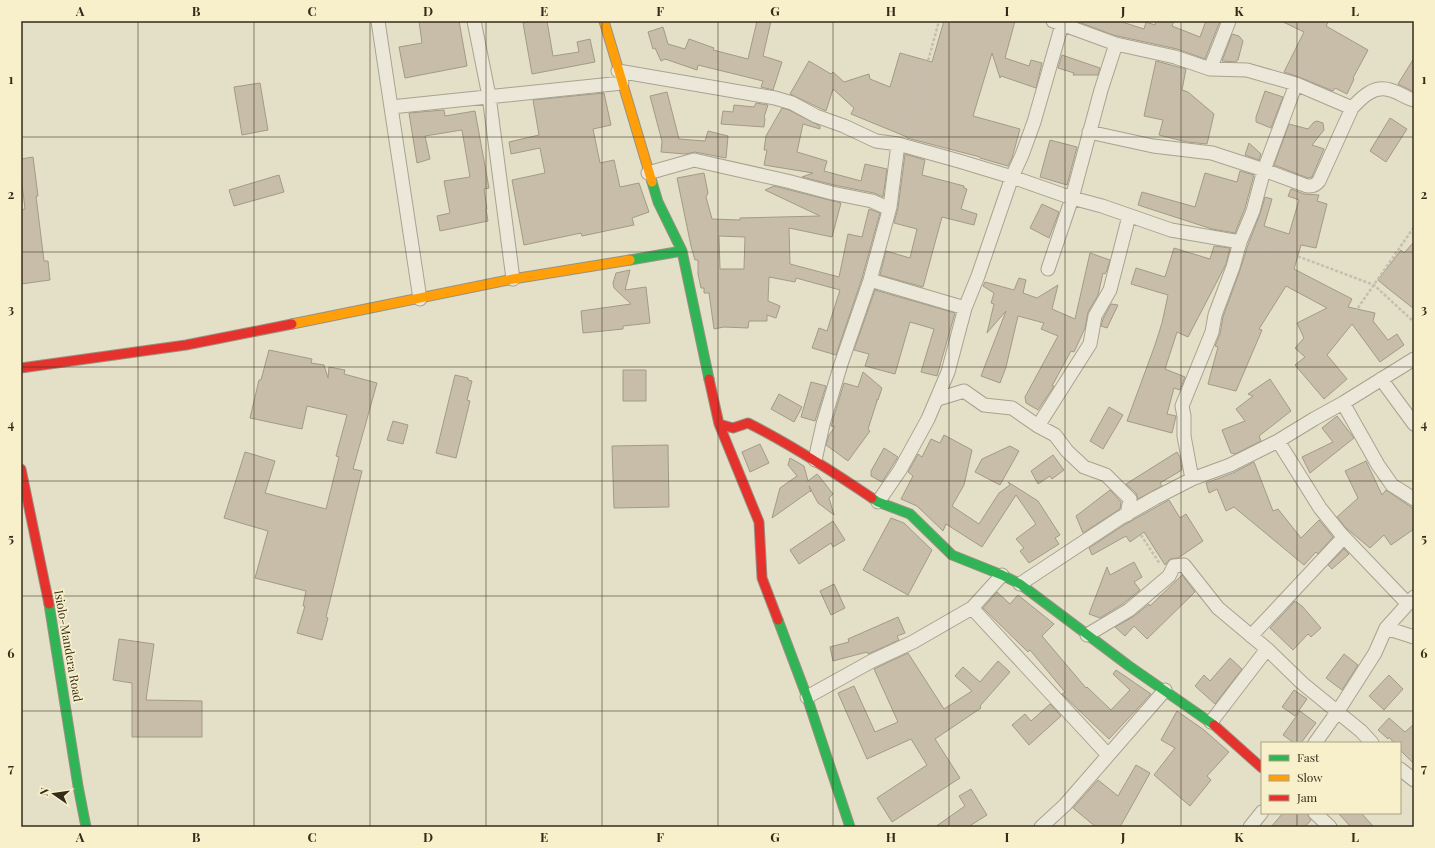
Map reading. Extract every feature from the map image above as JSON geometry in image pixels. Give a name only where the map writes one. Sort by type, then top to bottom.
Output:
[{"type":"main road","points":[[604,21],[648,173],[658,202],[682,251],[719,424],[759,522],[762,578],[807,697],[850,827]]},
{"type":"main road","points":[[21,368],[186,345],[420,299],[513,279],[682,251]]},
{"type":"main road","points":[[719,424],[733,428],[748,423],[776,437],[815,460],[878,502],[910,514],[952,555],[1002,575],[1020,584],[1129,666],[1211,722],[1261,767]]},
{"type":"main road","name":"Isiolo-Mandera Road","points":[[21,469],[50,608],[78,786],[86,827]]},
{"type":"street","points":[[378,21],[420,299]]},
{"type":"street","points":[[474,21],[489,96],[513,279]]},
{"type":"street","points":[[1210,69],[1229,21]]},
{"type":"street","points":[[878,502],[900,470],[938,399],[948,372],[965,308],[978,276],[1012,177],[1034,122],[1059,22],[1116,44],[1175,57],[1210,69],[1247,70],[1296,84],[1352,108]]},
{"type":"street","points":[[1048,269],[1072,198],[1101,90],[1116,44]]},
{"type":"street","points":[[391,107],[559,90],[620,77],[775,98],[792,104],[816,116],[844,126],[876,141],[898,144],[1012,177],[1171,230],[1240,242]]},
{"type":"street","points":[[1192,479],[1184,436],[1184,416],[1182,406],[1212,332],[1215,315],[1233,267],[1240,242],[1253,211],[1264,170],[1296,84]]},
{"type":"street","points":[[1089,132],[1152,146],[1212,153],[1307,186],[1316,185],[1352,108],[1364,96],[1372,91],[1382,89],[1390,90],[1414,100]]},
{"type":"street","points":[[815,460],[823,424],[841,364],[870,280],[890,207],[898,144]]},
{"type":"street","points":[[648,173],[694,160],[872,201],[883,206],[890,207]]},
{"type":"street","points":[[1038,426],[1090,344],[1095,316],[1110,290],[1129,216]]},
{"type":"street","points":[[870,280],[965,308]]},
{"type":"street","points":[[1020,584],[1155,498],[1192,479],[1230,465],[1278,441],[1414,359]]},
{"type":"street","points":[[1381,379],[1414,424]]},
{"type":"street","points":[[938,399],[964,391],[984,404],[1012,408],[1038,426],[1055,435],[1067,451],[1084,467],[1106,475],[1130,499],[1127,515]]},
{"type":"street","points":[[1343,403],[1378,465],[1392,485],[1414,499]]},
{"type":"street","points":[[1278,441],[1320,508],[1344,537],[1411,600],[1386,628],[1375,653],[1338,711],[1316,742]]},
{"type":"street","points":[[1251,636],[1344,537]]},
{"type":"street","points":[[1087,635],[1129,610],[1169,576],[1174,566],[1184,565],[1218,608],[1267,648],[1302,683],[1338,711],[1371,742]]},
{"type":"street","points":[[807,697],[872,661],[913,642],[972,608],[1002,575]]},
{"type":"street","points":[[972,608],[1108,755]]},
{"type":"street","points":[[1386,628],[1414,637]]},
{"type":"street","points":[[1211,722],[1267,648]]},
{"type":"street","points":[[1040,827],[1065,805],[1165,690]]},
{"type":"street","points":[[1401,770],[1414,780]]},
{"type":"street","points":[[1250,827],[1261,813]]},
{"type":"path","points":[[898,144],[916,105],[939,21]]},
{"type":"path","points":[[1355,312],[1414,227]]},
{"type":"path","points":[[1240,242],[1297,256],[1374,285],[1414,322]]},
{"type":"path","points":[[1127,515],[1133,525],[1140,532],[1156,560],[1169,576]]},
{"type":"building","points":[[419,21],[459,21],[467,66],[405,78],[399,47],[422,43]]},
{"type":"building","points":[[547,21],[553,56],[579,52],[577,42],[590,39],[595,62],[532,74],[523,23]]},
{"type":"building","points":[[757,21],[771,21],[763,56],[782,62],[773,90],[761,87],[763,81],[698,65],[697,70],[665,59],[661,61],[655,48],[653,49],[648,32],[663,27],[668,44],[685,49],[689,39],[714,48],[713,50],[748,59]]},
{"type":"building","points":[[944,21],[1015,21],[1005,58],[1029,66],[1031,60],[1042,63],[1036,88],[1001,76],[1000,78],[992,53],[973,116],[1020,129],[1012,158],[1008,166],[907,138],[851,114],[854,108],[833,89],[826,111],[790,94],[809,61],[831,74],[833,72],[844,82],[869,74],[870,79],[890,87],[900,53],[932,62]]},
{"type":"building","points":[[1076,21],[1119,21],[1144,29],[1146,22],[1155,25],[1156,21],[1174,21],[1172,26],[1200,37],[1206,21],[1220,21],[1205,59],[1177,49],[1113,35]]},
{"type":"building","points":[[1281,21],[1329,21],[1326,26],[1368,50],[1353,78],[1354,79],[1347,94],[1335,88],[1333,91],[1284,72],[1304,32]]},
{"type":"building","points":[[1232,34],[1239,36],[1243,41],[1238,60],[1236,62],[1222,61]]},
{"type":"building","points":[[1062,55],[1100,68],[1098,75],[1073,75],[1074,73],[1058,68]]},
{"type":"building","points":[[1414,58],[1414,92],[1398,84]]},
{"type":"building","points":[[1156,61],[1186,69],[1182,90],[1188,92],[1214,114],[1207,144],[1187,142],[1159,135],[1163,120],[1144,116]]},
{"type":"building","points":[[260,83],[268,130],[242,135],[234,87]]},
{"type":"building","points":[[1265,91],[1283,97],[1271,128],[1256,122],[1256,117]]},
{"type":"building","points":[[667,92],[679,139],[705,141],[708,131],[728,136],[726,158],[695,152],[685,154],[661,152],[662,141],[650,96]]},
{"type":"building","points":[[604,93],[611,125],[593,129],[600,163],[614,160],[620,187],[639,183],[649,212],[632,218],[634,225],[582,236],[581,233],[524,245],[512,180],[545,173],[540,148],[511,154],[509,142],[539,135],[533,100]]},
{"type":"building","points":[[756,103],[768,105],[764,117],[764,127],[721,124],[723,111],[733,112],[734,105],[754,107]]},
{"type":"building","points":[[782,108],[820,126],[820,129],[803,124],[797,152],[827,161],[824,171],[861,181],[865,164],[887,169],[883,197],[874,193],[802,177],[813,173],[764,165],[767,150],[764,150],[766,136]]},
{"type":"building","points":[[444,110],[445,116],[475,111],[489,188],[484,189],[488,221],[440,231],[437,216],[450,213],[444,181],[470,177],[462,130],[425,136],[430,159],[417,163],[409,113]]},
{"type":"building","points":[[1390,118],[1407,129],[1386,162],[1370,151]]},
{"type":"building","points":[[1317,121],[1323,123],[1324,130],[1312,145],[1324,149],[1312,177],[1308,178],[1274,165],[1289,124],[1308,129],[1314,122]]},
{"type":"building","points":[[1050,140],[1077,147],[1067,185],[1040,177]]},
{"type":"building","points":[[1249,143],[1261,154],[1259,160],[1245,155]]},
{"type":"building","points":[[905,154],[925,160],[922,175],[964,186],[964,188],[967,189],[961,209],[977,214],[974,225],[942,217],[923,287],[880,275],[886,251],[910,258],[917,229],[894,223],[898,208]]},
{"type":"building","points":[[33,157],[44,261],[48,261],[50,280],[21,284],[21,210],[25,209],[21,176],[21,159]]},
{"type":"building","points":[[1240,171],[1254,175],[1245,208],[1235,233],[1212,229],[1138,205],[1142,192],[1195,207],[1205,173],[1237,182]]},
{"type":"building","points":[[704,173],[708,193],[706,197],[712,219],[740,220],[740,218],[820,216],[765,190],[774,186],[841,203],[832,237],[789,228],[790,264],[839,277],[848,234],[862,237],[869,209],[880,213],[862,278],[836,355],[812,348],[819,328],[827,331],[840,290],[796,278],[795,282],[769,277],[768,301],[780,306],[776,318],[767,315],[767,321],[749,321],[748,328],[724,327],[714,329],[709,293],[704,293],[704,288],[701,288],[698,274],[698,260],[695,260],[691,246],[677,178]],"holes":[[[719,236],[745,237],[744,269],[720,269]]]},
{"type":"building","points":[[279,175],[284,192],[234,206],[229,190]]},
{"type":"building","points":[[1291,189],[1304,194],[1319,195],[1317,201],[1327,204],[1316,248],[1301,245],[1294,269],[1352,299],[1348,307],[1375,313],[1373,321],[1388,340],[1397,334],[1404,345],[1380,362],[1352,324],[1327,355],[1347,379],[1324,399],[1295,365],[1305,357],[1295,348],[1304,338],[1297,323],[1327,308],[1286,286],[1259,329],[1262,330],[1236,391],[1208,384],[1218,347],[1215,346],[1220,334],[1223,317],[1265,197],[1272,199],[1264,226],[1289,234],[1299,200],[1288,196]]},
{"type":"building","points":[[1042,204],[1059,212],[1049,238],[1030,228]]},
{"type":"building","points":[[1414,242],[1414,309],[1378,280],[1401,250],[1404,253]]},
{"type":"building","points":[[1214,246],[1230,248],[1226,264],[1188,337],[1177,332],[1165,369],[1185,377],[1180,390],[1174,388],[1167,414],[1176,416],[1172,433],[1127,421],[1155,345],[1162,323],[1168,295],[1131,284],[1136,268],[1165,277],[1174,248],[1210,259]]},
{"type":"building","points":[[1090,253],[1110,260],[1107,270],[1105,274],[1103,273],[1098,295],[1088,312],[1085,328],[1074,352],[1071,351],[1052,386],[1054,386],[1038,410],[1026,403],[1025,397],[1058,336],[1041,329],[1044,323],[1018,316],[1006,367],[1000,383],[981,376],[1006,311],[987,333],[994,304],[991,303],[994,293],[983,286],[985,282],[1014,290],[1019,278],[1026,280],[1023,293],[1037,298],[1058,285],[1052,309],[1075,319]]},
{"type":"building","points":[[630,270],[625,290],[646,287],[650,323],[623,326],[623,329],[583,333],[581,311],[631,304],[614,288],[613,283],[616,273]]},
{"type":"building","points":[[875,290],[955,313],[937,376],[921,372],[934,329],[910,322],[895,374],[865,366],[869,354],[854,350]]},
{"type":"building","points":[[1111,304],[1118,305],[1107,328],[1101,326]]},
{"type":"building","points":[[269,350],[312,359],[311,363],[324,365],[328,378],[329,367],[345,370],[344,374],[377,383],[353,469],[362,471],[326,617],[328,618],[322,640],[297,633],[305,606],[303,606],[306,591],[255,578],[268,531],[224,518],[245,452],[275,461],[265,493],[326,509],[339,457],[336,456],[347,415],[307,406],[302,429],[250,418],[259,380],[261,380]]},
{"type":"building","points":[[623,370],[646,370],[646,401],[623,401]]},
{"type":"building","points":[[863,372],[882,388],[878,400],[876,400],[877,401],[868,429],[870,431],[848,461],[826,445],[829,435],[835,427],[831,426],[844,383],[858,387]]},
{"type":"building","points":[[455,375],[468,378],[468,380],[472,381],[467,400],[470,401],[456,458],[436,453]]},
{"type":"building","points":[[1270,379],[1291,411],[1259,436],[1261,441],[1235,454],[1231,453],[1222,430],[1245,421],[1236,409],[1253,396],[1248,394]]},
{"type":"building","points":[[811,382],[826,386],[815,421],[801,417]]},
{"type":"building","points":[[779,394],[802,407],[794,422],[771,409]]},
{"type":"building","points":[[1109,407],[1123,415],[1103,449],[1090,441]]},
{"type":"building","points":[[1337,416],[1354,438],[1310,473],[1302,457],[1333,442],[1322,428]]},
{"type":"building","points":[[393,421],[408,425],[403,444],[387,440]]},
{"type":"building","points":[[944,435],[972,450],[964,485],[952,506],[979,524],[999,493],[1010,485],[1008,482],[1038,501],[1060,535],[1055,538],[1059,544],[1029,563],[1020,551],[1024,548],[1016,539],[1036,524],[1016,495],[982,547],[946,524],[943,531],[917,506],[901,499],[913,476],[908,472],[918,454],[922,457],[931,439],[940,443]]},
{"type":"building","points":[[760,444],[769,463],[750,472],[742,452]]},
{"type":"building","points":[[668,445],[669,507],[614,508],[612,446]]},
{"type":"building","points":[[1010,446],[1019,451],[1000,485],[975,472],[982,459]]},
{"type":"building","points":[[884,448],[898,457],[882,482],[871,476],[871,471]]},
{"type":"building","points":[[1177,452],[1180,457],[1182,470],[1160,483],[1162,486],[1138,499],[1136,493],[1126,484]]},
{"type":"building","points":[[1053,455],[1064,470],[1052,479],[1050,476],[1038,484],[1031,471]]},
{"type":"building","points":[[790,458],[804,466],[808,481],[817,474],[833,494],[829,498],[834,515],[818,503],[809,486],[811,492],[810,491],[772,518],[780,488],[797,476],[788,465]]},
{"type":"building","points":[[1366,461],[1382,495],[1386,490],[1414,509],[1414,529],[1391,545],[1384,535],[1370,548],[1346,528],[1337,517],[1358,498],[1345,471]]},
{"type":"building","points":[[1254,462],[1273,511],[1278,509],[1301,538],[1319,520],[1333,537],[1318,554],[1316,552],[1304,565],[1234,507],[1226,511],[1217,489],[1209,493],[1206,483],[1233,473]]},
{"type":"building","points":[[1110,490],[1121,502],[1120,509],[1083,533],[1076,516]]},
{"type":"building","points":[[1169,500],[1180,518],[1186,514],[1203,541],[1178,558],[1170,559],[1165,565],[1144,532],[1130,542],[1126,536],[1092,555],[1089,548],[1124,525]]},
{"type":"building","points":[[891,518],[904,523],[932,550],[908,595],[863,570]]},
{"type":"building","points":[[833,521],[845,540],[833,547],[831,543],[799,564],[790,550]]},
{"type":"building","points":[[1344,549],[1349,554],[1332,569],[1328,565]]},
{"type":"building","points":[[1134,562],[1142,577],[1134,582],[1140,590],[1124,603],[1100,618],[1089,614],[1107,567],[1110,575]]},
{"type":"building","points":[[1182,575],[1195,592],[1147,639],[1134,626],[1125,636],[1115,627],[1133,617],[1149,604],[1150,606]]},
{"type":"building","points":[[834,584],[845,608],[831,615],[820,591]]},
{"type":"building","points":[[997,592],[1010,604],[1018,595],[1054,624],[1042,636],[1086,688],[1087,687],[1111,710],[1130,690],[1113,674],[1116,670],[1151,694],[1109,739],[1062,694],[1065,692],[1030,650],[1028,652],[983,608]]},
{"type":"building","points":[[1295,601],[1302,606],[1321,628],[1311,637],[1308,634],[1293,650],[1270,628]]},
{"type":"building","points":[[898,617],[905,633],[897,636],[899,640],[868,654],[867,652],[833,661],[830,647],[849,642],[848,639]]},
{"type":"building","points":[[119,639],[154,644],[146,700],[202,701],[202,737],[132,737],[132,683],[113,680]]},
{"type":"building","points":[[908,653],[944,709],[972,691],[955,676],[963,667],[980,682],[998,661],[1010,672],[980,706],[981,708],[935,739],[960,778],[892,822],[877,798],[927,765],[911,739],[867,759],[838,693],[854,686],[875,732],[898,722],[874,669]]},
{"type":"building","points":[[1344,654],[1358,665],[1342,690],[1326,678]]},
{"type":"building","points":[[1230,658],[1242,669],[1215,704],[1195,686],[1204,675],[1210,681]]},
{"type":"building","points":[[1389,675],[1403,689],[1384,710],[1369,696]]},
{"type":"building","points":[[1294,690],[1307,699],[1295,716],[1282,707]]},
{"type":"building","points":[[1050,704],[1061,716],[1029,745],[1012,725],[1025,714],[1031,721]]},
{"type":"building","points":[[1177,711],[1204,730],[1229,752],[1207,776],[1211,780],[1190,806],[1154,775],[1175,748],[1161,740]]},
{"type":"building","points":[[1300,711],[1316,723],[1302,742],[1293,742],[1283,735]]},
{"type":"building","points":[[1389,718],[1405,732],[1414,724],[1414,764],[1401,751],[1401,742],[1393,742],[1389,737],[1388,739],[1378,730]]},
{"type":"building","points":[[1136,765],[1150,773],[1120,827],[1096,827],[1073,808],[1098,780],[1118,796]]},
{"type":"building","points":[[971,789],[987,815],[968,827],[935,827],[965,806],[959,796]]},
{"type":"building","points":[[1282,814],[1308,814],[1311,820],[1305,827],[1271,827]]},
{"type":"building","points":[[1339,814],[1362,814],[1374,827],[1351,827]]},
{"type":"traffic: fast","points":[[652,182],[658,202],[682,251],[709,379]]},
{"type":"traffic: fast","points":[[630,260],[682,251]]},
{"type":"traffic: fast","points":[[872,498],[878,502],[910,514],[952,555],[1002,575],[1020,584],[1129,666],[1214,725]]},
{"type":"traffic: fast","points":[[49,604],[86,827]]},
{"type":"traffic: fast","points":[[778,620],[807,697],[850,827]]},
{"type":"traffic: slow","points":[[604,21],[652,182]]},
{"type":"traffic: slow","points":[[292,324],[513,279],[630,260]]},
{"type":"traffic: jam","points":[[21,368],[186,345],[292,324]]},
{"type":"traffic: jam","points":[[709,379],[719,424],[759,522],[762,578],[778,620]]},
{"type":"traffic: jam","points":[[719,424],[733,428],[748,423],[812,459],[872,498]]},
{"type":"traffic: jam","points":[[21,469],[49,604]]},
{"type":"traffic: jam","points":[[1214,725],[1261,767]]}]
